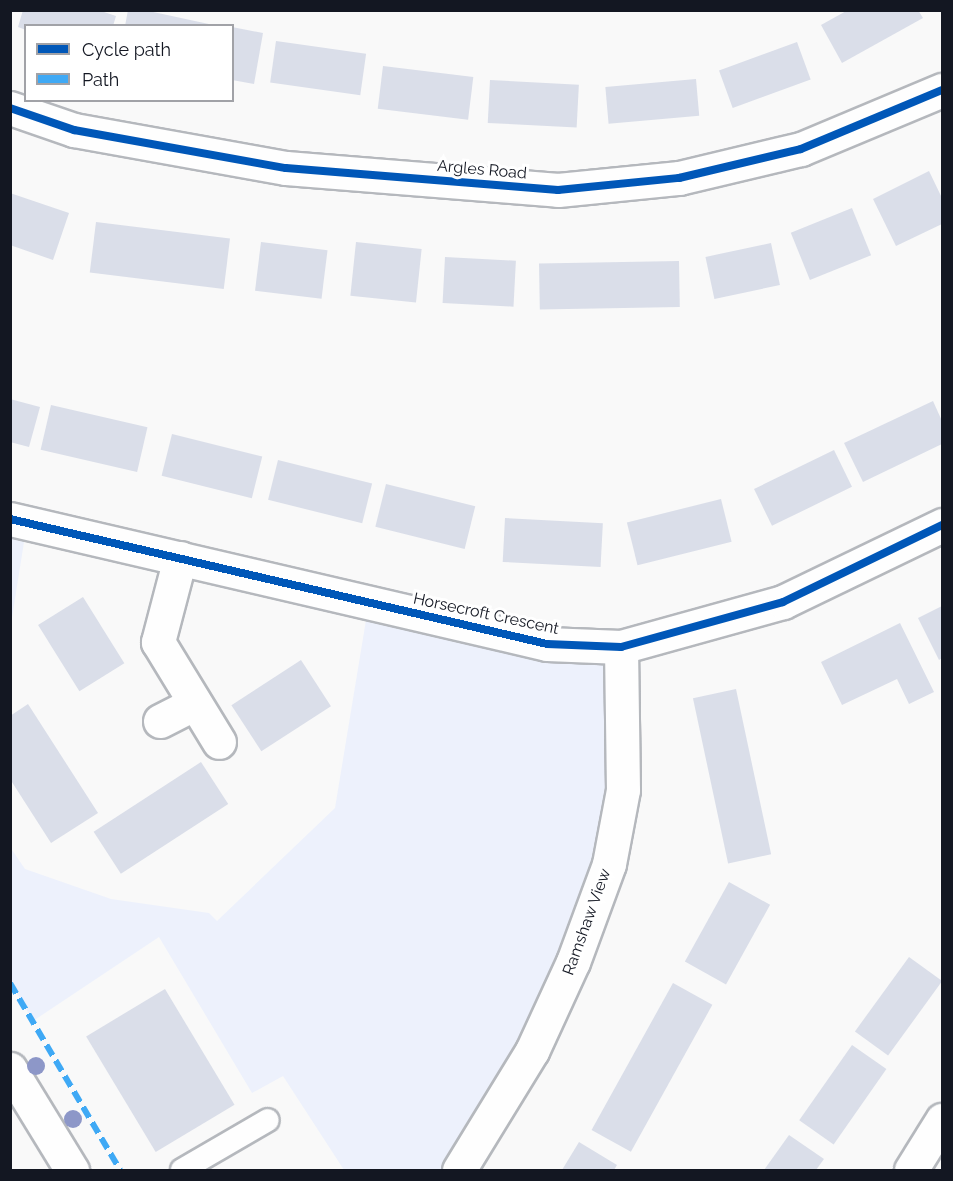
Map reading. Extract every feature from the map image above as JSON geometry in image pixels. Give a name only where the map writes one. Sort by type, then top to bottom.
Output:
[{"type":"street","name":"Argles Road","points":[[10,108],[74,130],[286,168],[558,190],[679,178],[801,149],[942,90]]},
{"type":"street","name":"Horsecroft Crescent","points":[[10,519],[547,644],[621,647],[783,602],[942,525]]},
{"type":"street","points":[[180,558],[158,642],[219,742]]},
{"type":"street","name":"Ramshaw View","points":[[459,1170],[532,1051],[573,962],[609,864],[623,790],[621,647]]},
{"type":"street","points":[[160,721],[195,703]]},
{"type":"street","points":[[10,1068],[72,1170]]},
{"type":"street","points":[[911,1170],[942,1120]]},
{"type":"lane","points":[[182,1170],[268,1120]]},
{"type":"shaded area","points":[[11,519],[27,523],[11,624]]},
{"type":"shaded area","points":[[369,602],[621,647],[609,864],[459,1170],[344,1170],[283,1076],[252,1093],[159,937],[33,1021],[11,983],[10,847],[25,869],[111,899],[209,913],[217,921],[335,808]]},
{"type":"building","points":[[23,10],[98,10],[116,16],[114,24],[24,24],[24,29],[18,27]]},
{"type":"building","points":[[128,10],[144,10],[209,24],[125,24]]},
{"type":"building","points":[[848,10],[918,10],[923,18],[842,63],[821,25]]},
{"type":"building","points":[[234,27],[263,33],[254,84],[234,80]]},
{"type":"building","points":[[276,41],[366,54],[360,95],[270,83]]},
{"type":"building","points":[[797,42],[811,80],[733,108],[719,70]]},
{"type":"building","points":[[383,66],[473,77],[468,120],[378,109]]},
{"type":"building","points":[[696,79],[699,116],[609,124],[605,87]]},
{"type":"building","points":[[490,80],[579,85],[577,128],[488,123]]},
{"type":"building","points":[[929,171],[942,198],[942,224],[896,246],[873,199]]},
{"type":"building","points":[[10,193],[69,213],[53,260],[10,245]]},
{"type":"building","points":[[852,208],[871,255],[810,280],[791,233]]},
{"type":"building","points":[[96,222],[230,238],[224,289],[90,273]]},
{"type":"building","points":[[261,242],[328,250],[322,299],[255,291]]},
{"type":"building","points":[[356,242],[422,249],[416,303],[350,296]]},
{"type":"building","points":[[771,243],[780,285],[714,299],[705,257]]},
{"type":"building","points":[[445,257],[516,261],[513,307],[443,303]]},
{"type":"building","points":[[679,261],[680,307],[540,309],[539,263]]},
{"type":"building","points":[[10,399],[40,407],[29,447],[10,442]]},
{"type":"building","points":[[933,401],[942,421],[942,444],[863,482],[844,443]]},
{"type":"building","points":[[51,405],[147,427],[137,472],[41,450]]},
{"type":"building","points":[[172,434],[262,456],[252,498],[162,476]]},
{"type":"building","points":[[834,450],[852,487],[772,526],[754,489]]},
{"type":"building","points":[[278,460],[372,483],[362,523],[268,500]]},
{"type":"building","points":[[386,484],[475,506],[465,549],[375,527]]},
{"type":"building","points":[[721,499],[732,542],[638,565],[627,522]]},
{"type":"building","points":[[505,518],[603,523],[601,567],[503,562]]},
{"type":"building","points":[[83,597],[124,663],[79,691],[38,625]]},
{"type":"building","points":[[942,606],[942,658],[939,660],[918,618]]},
{"type":"building","points":[[900,623],[934,692],[909,704],[897,679],[842,705],[821,662]]},
{"type":"building","points":[[301,660],[331,706],[261,751],[231,705]]},
{"type":"building","points":[[736,689],[771,854],[728,863],[693,698]]},
{"type":"building","points":[[28,704],[98,813],[51,843],[10,779],[10,716]]},
{"type":"building","points":[[201,762],[228,804],[121,874],[94,832]]},
{"type":"building","points":[[729,882],[770,905],[726,984],[685,962]]},
{"type":"building","points":[[909,957],[942,981],[888,1056],[855,1031]]},
{"type":"building","points":[[673,983],[712,1005],[631,1152],[592,1130]]},
{"type":"building","points":[[165,989],[235,1105],[156,1152],[86,1036]]},
{"type":"building","points":[[852,1045],[886,1069],[834,1144],[799,1120]]},
{"type":"building","points":[[789,1135],[824,1159],[816,1170],[764,1170]]},
{"type":"building","points":[[579,1142],[617,1165],[614,1170],[562,1170]]},
{"type":"marked path","points":[[10,983],[120,1170]]},
{"type":"cycle path","points":[[10,108],[74,130],[286,168],[558,190],[679,178],[801,149],[942,90]]},
{"type":"cycle path","points":[[10,519],[547,644],[621,647],[783,602],[942,525]]}]
